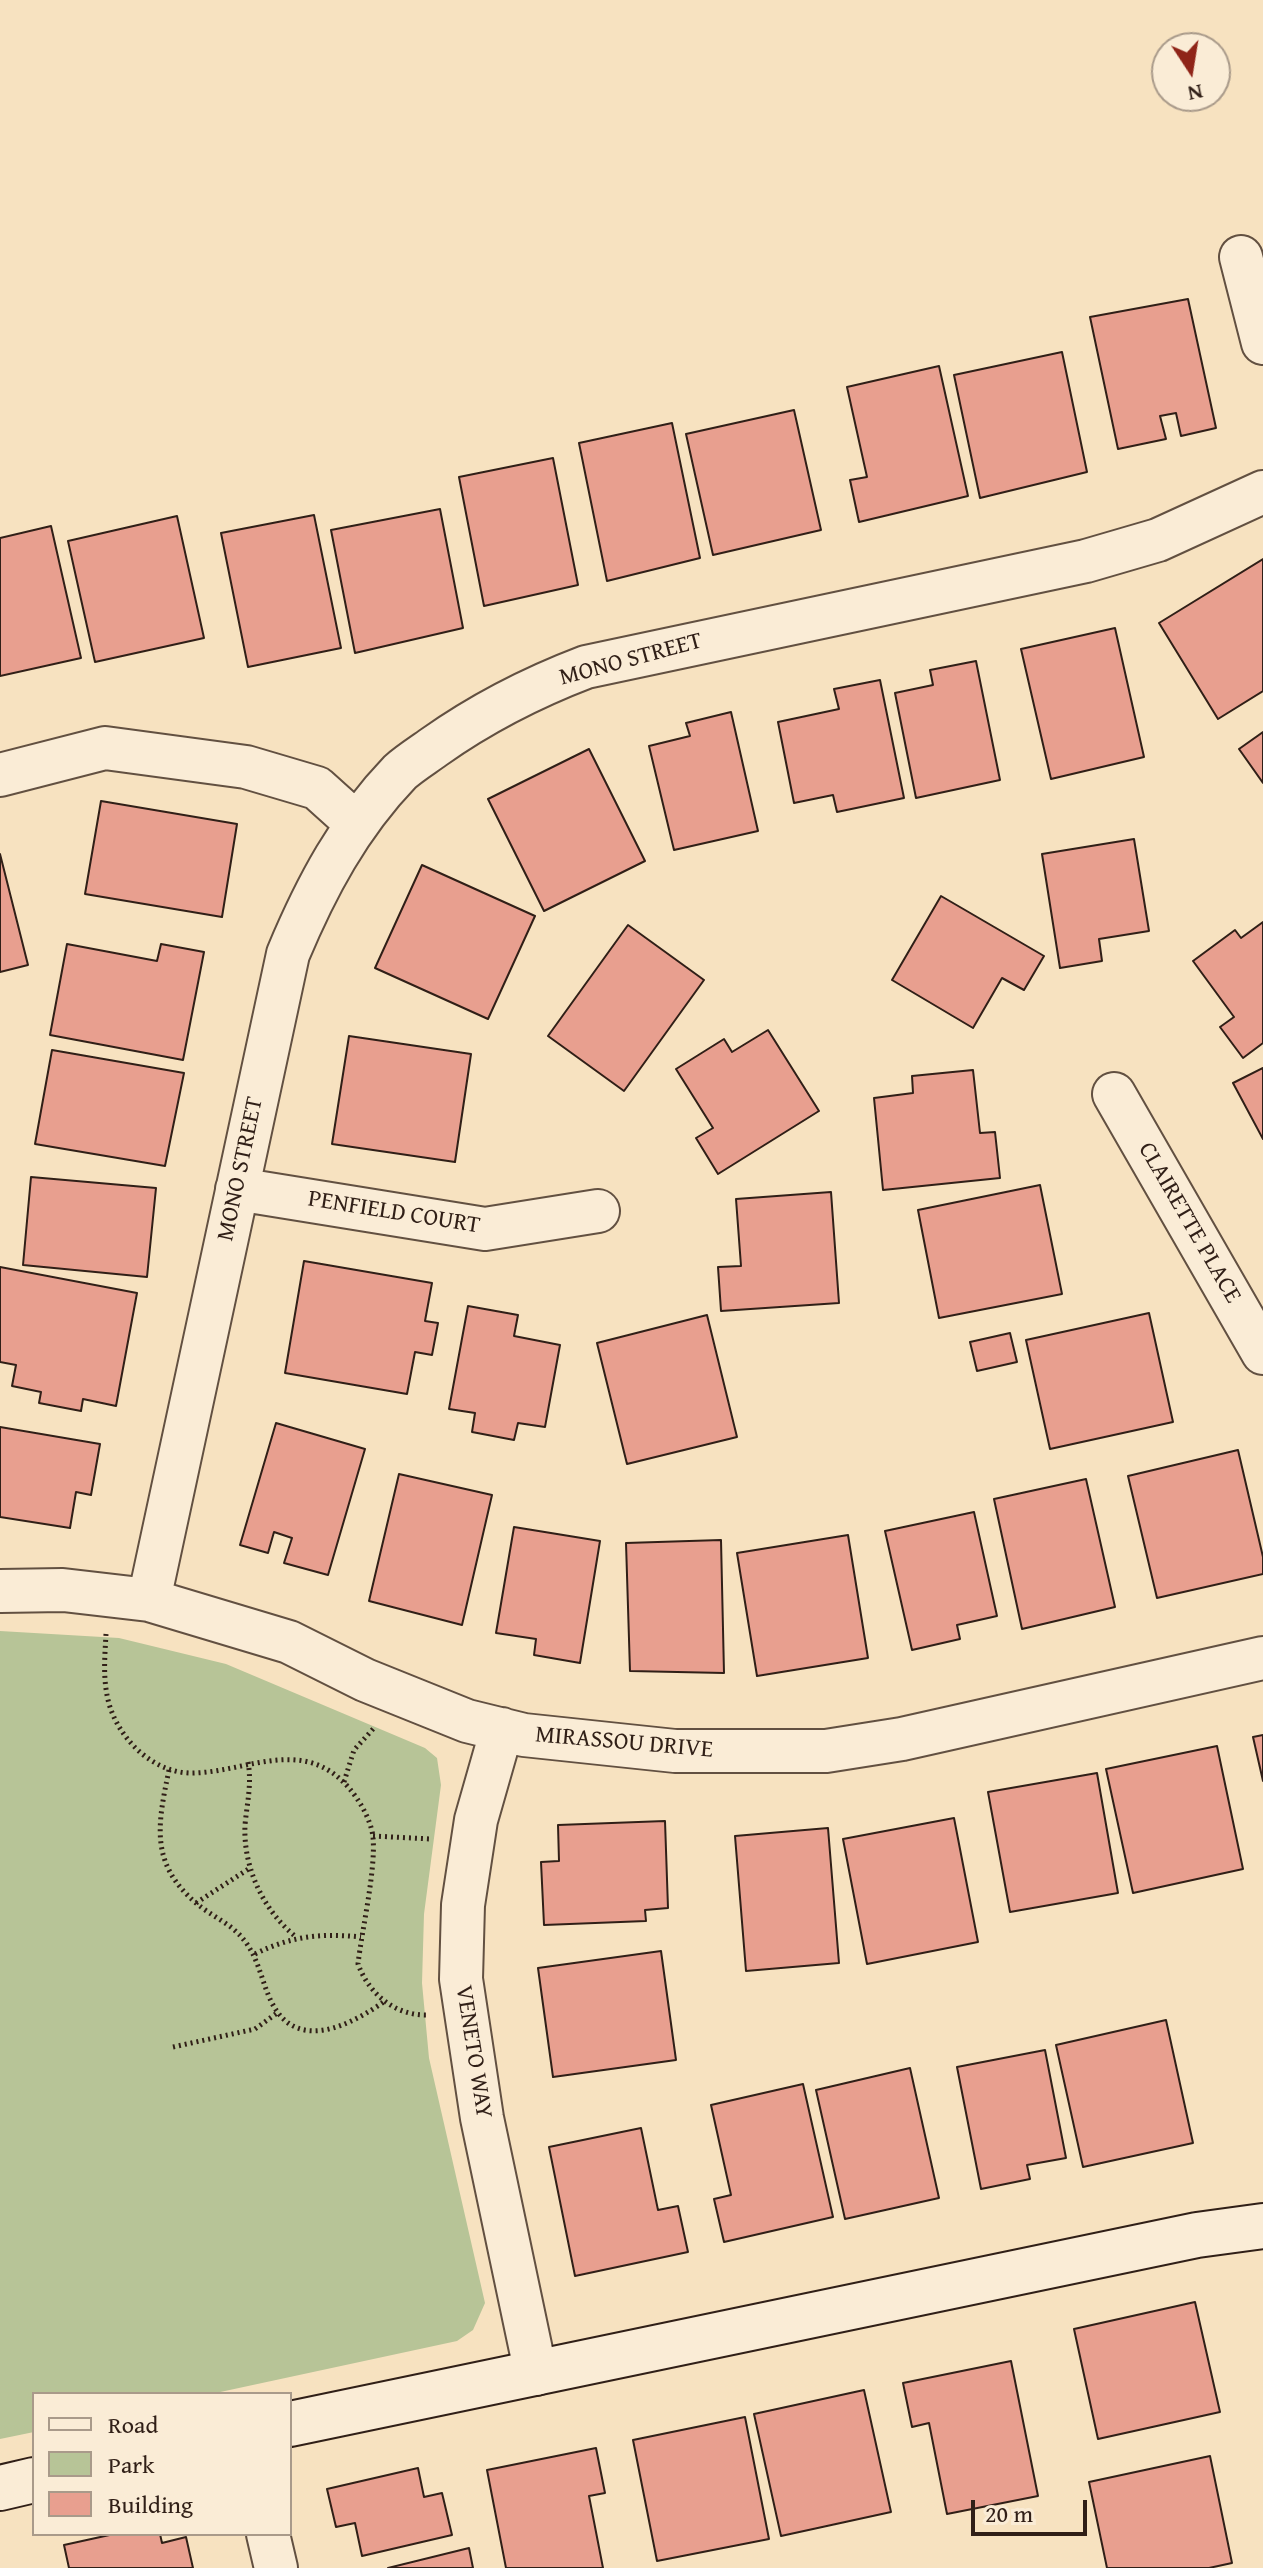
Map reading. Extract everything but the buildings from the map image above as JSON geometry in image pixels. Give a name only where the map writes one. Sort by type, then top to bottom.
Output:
[{"type":"street","points":[[1241,257],[1263,343]]},
{"type":"street","name":"MONO STREET","points":[[132,1598],[237,1189],[288,954],[316,888],[357,824],[402,771],[468,723],[528,689],[586,667],[1086,561],[1158,540],[1263,492]]},
{"type":"street","points":[[0,775],[105,748],[246,767],[317,788],[357,824]]},
{"type":"street","name":"CLAIRETTE PLACE","points":[[1114,1094],[1263,1353]]},
{"type":"street","name":"PENFIELD COURT","points":[[237,1189],[485,1229],[598,1211]]},
{"type":"street","name":"MIRASSOU DRIVE","points":[[0,1591],[63,1590],[132,1598],[289,1642],[391,1691],[467,1721],[524,1735],[675,1751],[826,1751],[902,1739],[1263,1658]]},
{"type":"street","name":"VENETO WAY","points":[[502,1729],[473,1838],[463,1905],[461,1979],[482,2118],[536,2374]]},
{"type":"street","points":[[292,2424],[1197,2235],[1263,2226]]},
{"type":"street","points":[[0,2488],[32,2480]]},
{"type":"street","points":[[268,2536],[276,2568]]},
{"type":"path","points":[[132,1598],[106,1629],[107,1697],[116,1722],[134,1747],[148,1760],[169,1770],[191,1774],[216,1772],[248,1762],[289,1758],[320,1767],[344,1782],[366,1814],[373,1836],[358,1964],[364,1981],[385,2001],[409,2016],[465,2012]]},
{"type":"path","points":[[344,1782],[354,1750],[377,1725],[391,1691]]},
{"type":"path","points":[[248,1762],[251,1776],[245,1828],[250,1868],[277,1922],[295,1936]]},
{"type":"path","points":[[169,1770],[158,1834],[164,1862],[177,1884],[196,1903],[241,1936],[255,1954],[277,2013],[295,2025],[315,2032],[349,2025],[385,2001]]},
{"type":"path","points":[[373,1836],[473,1838]]},
{"type":"path","points":[[196,1903],[250,1868]]},
{"type":"path","points":[[255,1954],[295,1936],[328,1933],[361,1937]]},
{"type":"path","points":[[173,2047],[255,2029],[277,2013]]},
{"type":"green space","points":[[0,1631],[119,1638],[226,1664],[425,1748],[437,1758],[441,1785],[424,1914],[422,1983],[429,2058],[485,2303],[473,2330],[457,2341],[220,2392],[32,2392],[32,2432],[0,2439]]}]
